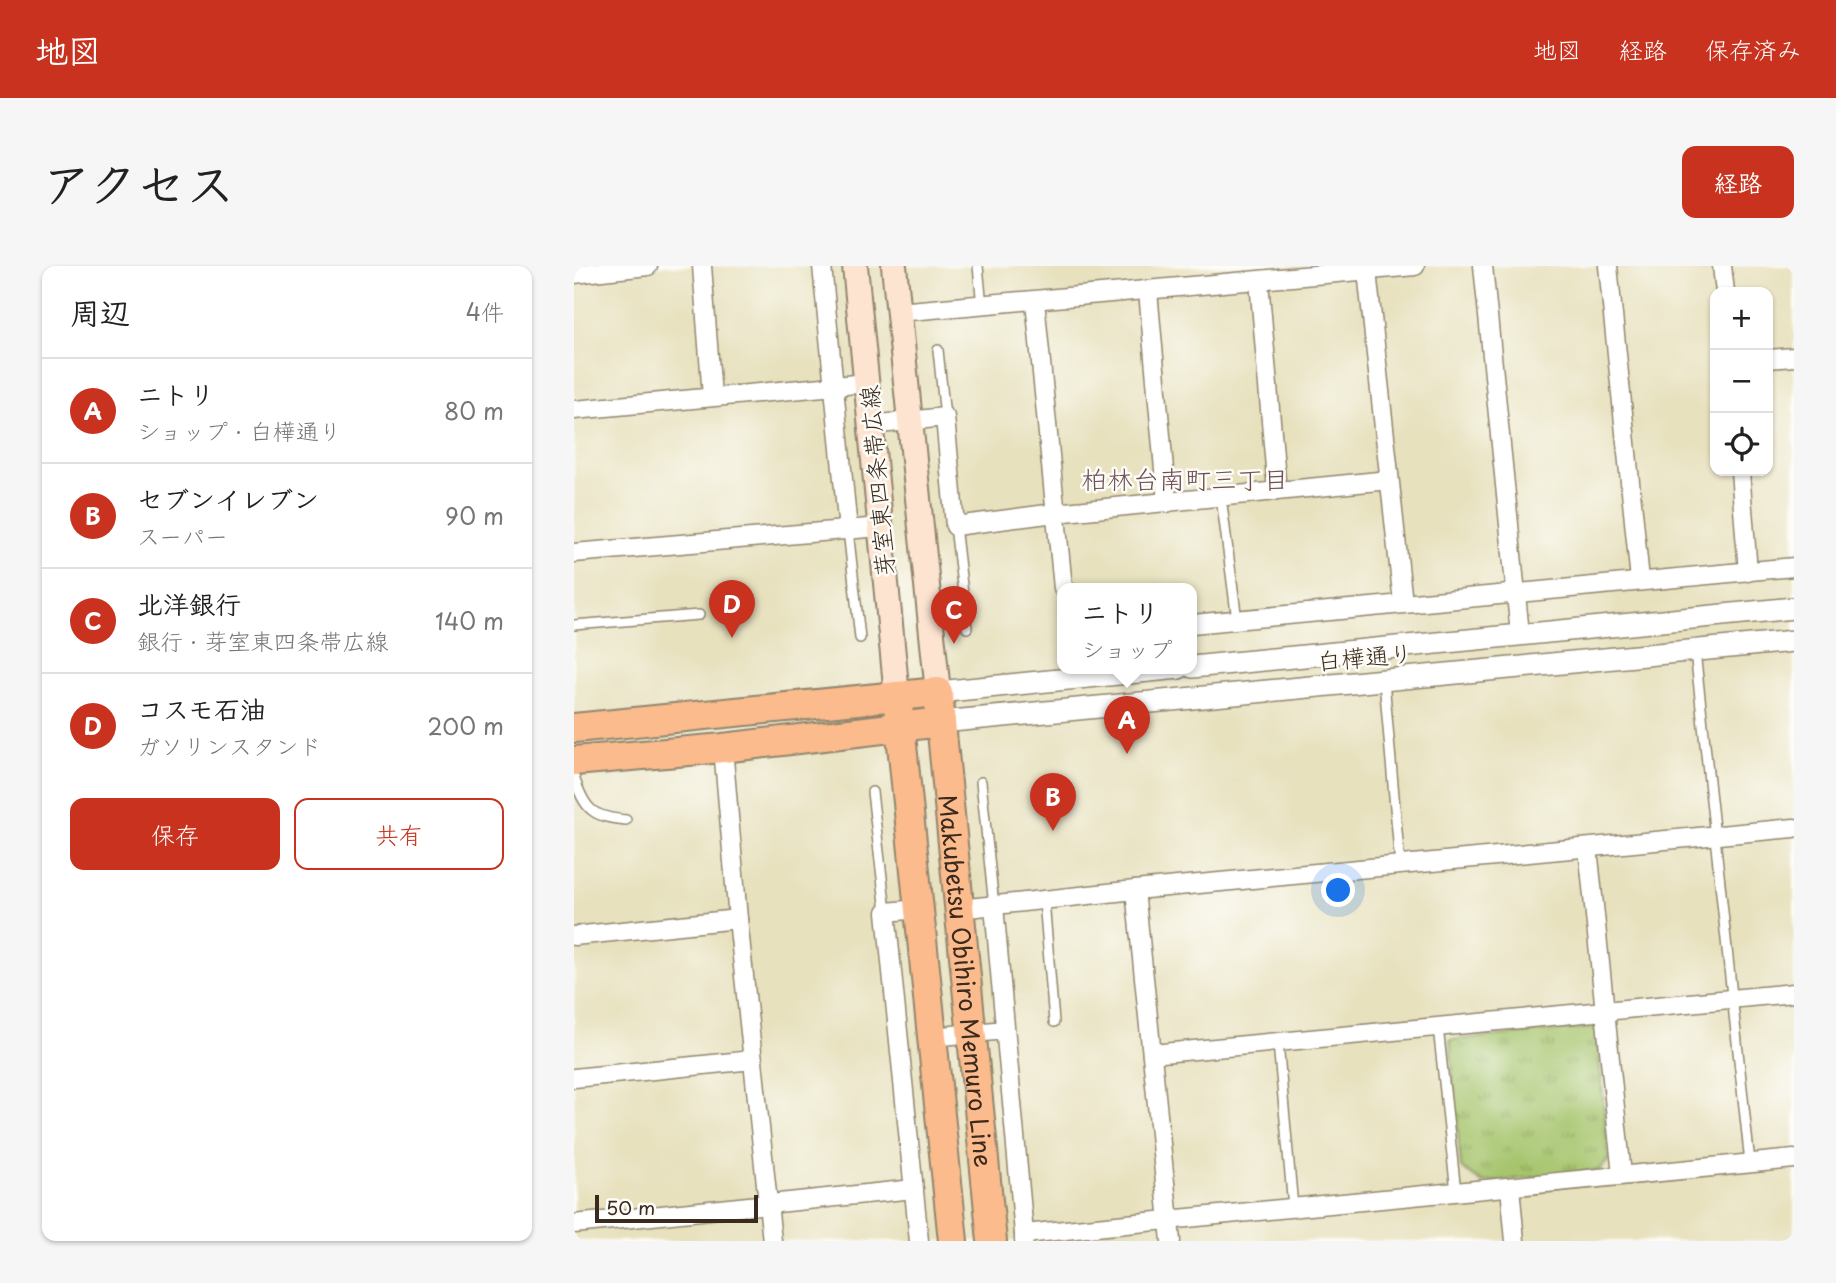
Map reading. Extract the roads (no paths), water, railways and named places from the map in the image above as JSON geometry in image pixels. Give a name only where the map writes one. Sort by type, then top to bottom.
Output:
[{"type":"main road","name":"芽室東四条帯広線","points":[[855,266],[897,696]]},
{"type":"main road","name":"芽室東四条帯広線","points":[[894,266],[939,692]]},
{"type":"main road","points":[[574,728],[939,692]]},
{"type":"main road","name":"Makubetsu Obihiro Memuro Line","points":[[939,692],[992,1241]]},
{"type":"main road","name":"Makubetsu Obihiro Memuro Line","points":[[897,696],[953,1241]]},
{"type":"main road","points":[[574,761],[941,722]]},
{"type":"street","points":[[574,274],[648,266]]},
{"type":"street","points":[[702,266],[712,397]]},
{"type":"street","points":[[822,266],[848,530]]},
{"type":"street","points":[[898,312],[1148,292],[1415,266]]},
{"type":"street","points":[[1483,266],[1520,634]]},
{"type":"street","points":[[1608,266],[1640,580]]},
{"type":"street","points":[[1723,266],[1725,287]]},
{"type":"street","points":[[1367,271],[1403,603]]},
{"type":"street","points":[[1259,281],[1277,491]]},
{"type":"street","points":[[1148,292],[1167,503]]},
{"type":"street","points":[[1035,301],[1062,583]]},
{"type":"street","points":[[1773,359],[1794,357]]},
{"type":"street","points":[[574,410],[867,383]]},
{"type":"street","points":[[871,425],[945,417],[955,526],[1055,513],[1389,480]]},
{"type":"street","points":[[1740,476],[1748,572]]},
{"type":"street","points":[[574,552],[880,527]]},
{"type":"street","points":[[1197,624],[1794,567]]},
{"type":"street","name":"白樺通り","points":[[1197,666],[1794,608]]},
{"type":"street","name":"白樺通り","points":[[941,722],[1794,641]]},
{"type":"street","points":[[939,692],[1119,674]]},
{"type":"street","points":[[723,747],[772,1241]]},
{"type":"street","points":[[959,909],[1794,828]]},
{"type":"street","points":[[1588,848],[1622,1175]]},
{"type":"street","points":[[1135,890],[1171,1241]]},
{"type":"street","points":[[994,906],[1024,1237],[1169,1219],[1794,1159]]},
{"type":"street","points":[[919,909],[886,912],[919,1241]]},
{"type":"street","points":[[574,936],[738,919]]},
{"type":"street","points":[[1152,1054],[1794,993]]},
{"type":"street","points":[[932,1037],[1005,1030]]},
{"type":"street","points":[[574,1077],[753,1060]]},
{"type":"street","points":[[1510,1187],[1515,1241]]},
{"type":"street","points":[[574,1224],[914,1189]]},
{"type":"lane","points":[[978,266],[982,306]]},
{"type":"lane","points":[[938,350],[945,417]]},
{"type":"lane","points":[[1222,497],[1237,620]]},
{"type":"lane","points":[[955,526],[967,628]]},
{"type":"lane","points":[[848,530],[860,638]]},
{"type":"lane","points":[[574,625],[699,615]]},
{"type":"lane","points":[[1695,651],[1751,1163]]},
{"type":"lane","points":[[1384,681],[1400,865]]},
{"type":"lane","points":[[574,777],[579,793],[590,810],[604,818],[626,820]]},
{"type":"lane","points":[[981,782],[994,906]]},
{"type":"lane","points":[[872,792],[886,912]]},
{"type":"lane","points":[[1044,900],[1054,1022]]},
{"type":"lane","points":[[1438,1027],[1456,1192]]},
{"type":"lane","points":[[1278,1043],[1293,1207]]},
{"type":"place","name":"コスモ石油","points":[[732,638]]},
{"type":"place","name":"北洋銀行","points":[[954,644]]},
{"type":"place","name":"ニトリ","points":[[1127,754]]},
{"type":"place","name":"セブンイレブン","points":[[1053,831]]},
{"type":"district","name":"柏林台南町三丁目","points":[[1185,478]]}]
